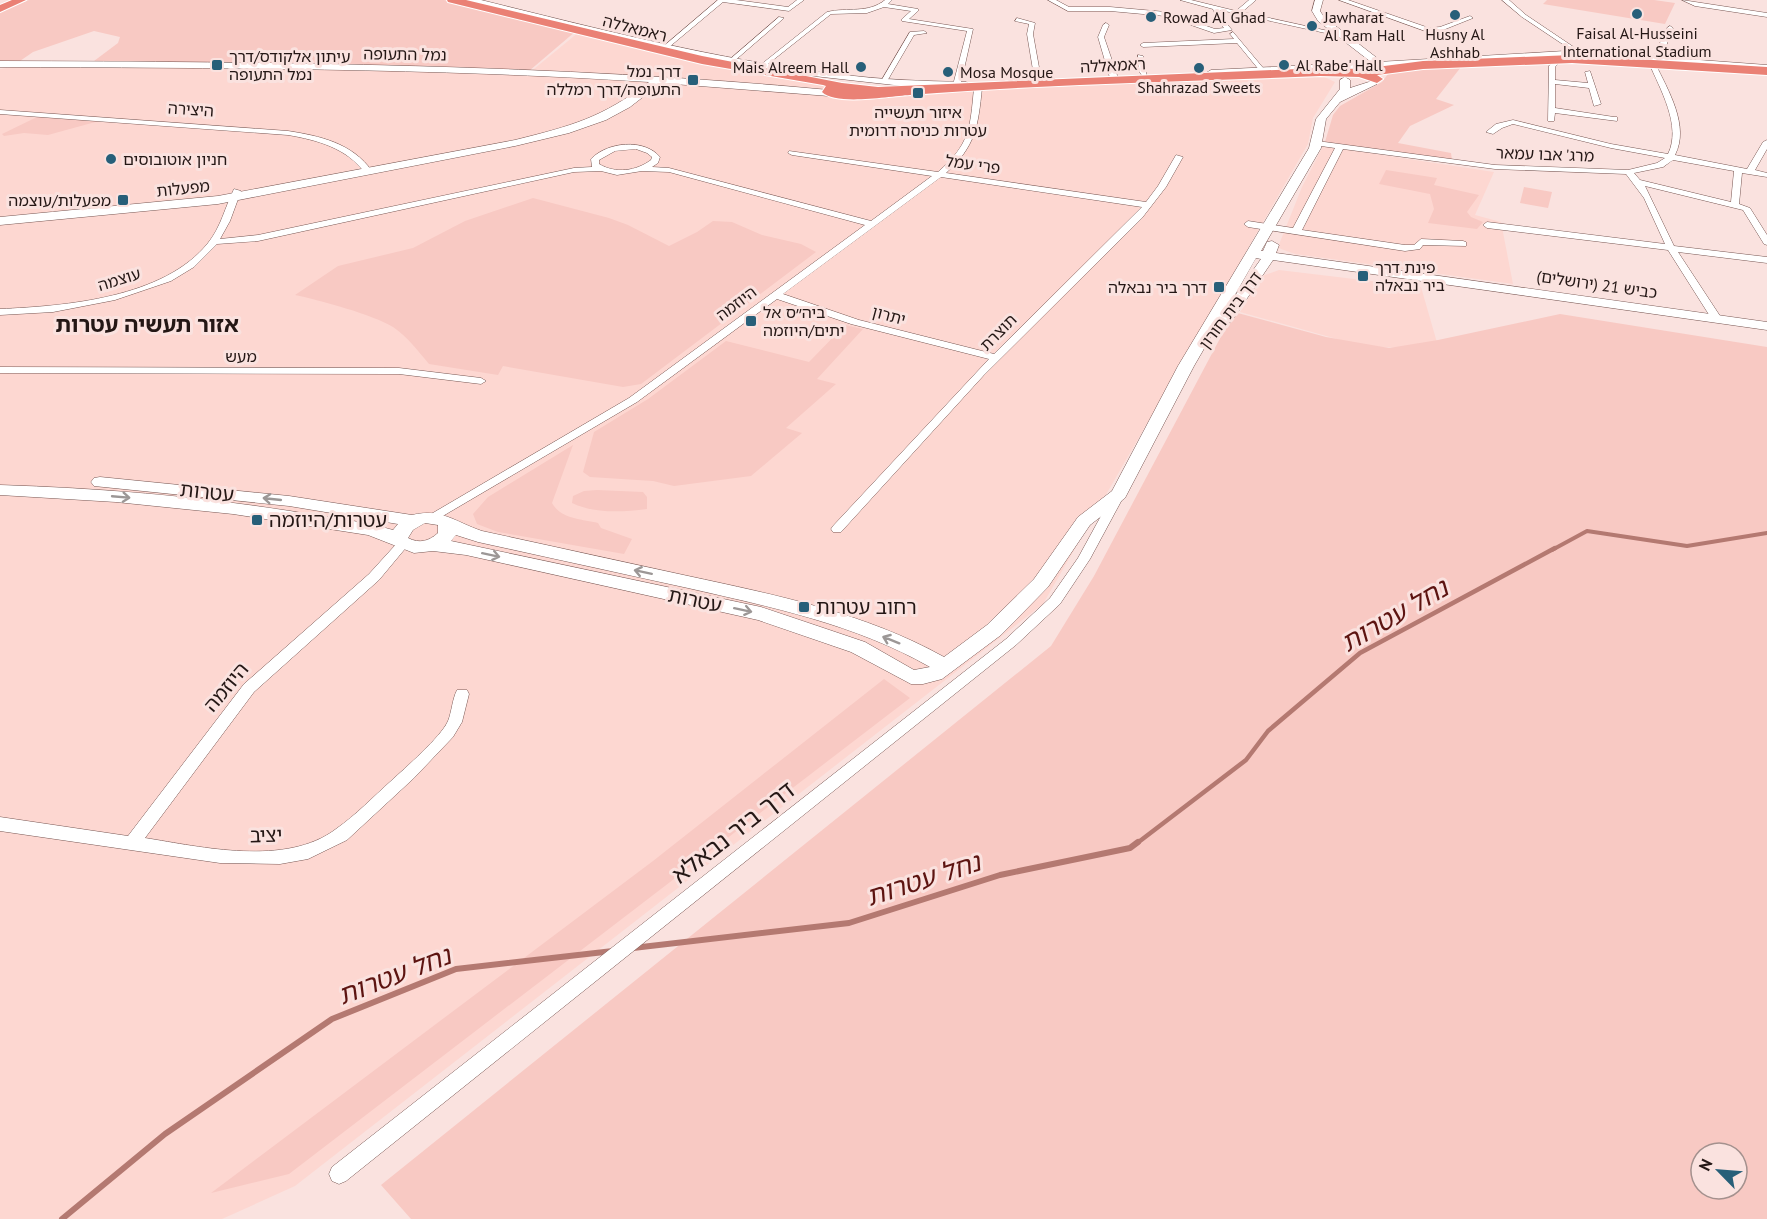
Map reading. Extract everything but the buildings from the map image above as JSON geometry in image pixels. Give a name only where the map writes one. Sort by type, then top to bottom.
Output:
[{"type":"highway","points":[[0,7],[14,0]]},
{"type":"highway","points":[[0,7],[21,0]]},
{"type":"highway","name":"ראמאללה","points":[[452,0],[810,85],[827,83],[839,91],[978,88],[1560,59],[1653,61],[1767,71]]},
{"type":"highway","name":"ראמאללה","points":[[1375,81],[1387,70],[1406,65]]},
{"type":"highway","points":[[1353,71],[1355,84],[1375,81]]},
{"type":"highway","points":[[810,85],[921,90]]},
{"type":"street","points":[[470,0],[730,62],[883,81],[957,85],[1330,67],[1375,62],[1406,65],[1581,54],[1653,61],[1767,67]]},
{"type":"street","points":[[666,47],[722,0],[789,9],[801,0]]},
{"type":"street","points":[[1051,0],[1068,9],[1110,9],[1166,14],[1215,31],[1229,30]]},
{"type":"street","points":[[1188,0],[1216,9],[1339,34]]},
{"type":"street","points":[[1238,12],[1253,0]]},
{"type":"street","points":[[1319,0],[1316,11],[1321,19],[1375,62]]},
{"type":"street","points":[[1342,0],[1428,30],[1441,29],[1470,18]]},
{"type":"street","points":[[1505,0],[1524,16],[1581,54]]},
{"type":"street","points":[[1685,0],[1767,15]]},
{"type":"street","points":[[761,67],[829,13],[838,11],[871,13],[886,2],[916,10],[904,20],[971,30],[957,85]]},
{"type":"street","points":[[1216,9],[1220,20],[1262,70]]},
{"type":"street","points":[[730,62],[781,18]]},
{"type":"street","points":[[1017,20],[1032,23],[1030,34],[1039,82]]},
{"type":"street","points":[[1106,25],[1101,37],[1114,78]]},
{"type":"street","points":[[1653,61],[1662,49],[1670,28]]},
{"type":"street","points":[[883,81],[912,33],[924,33]]},
{"type":"street","points":[[1143,45],[1238,41]]},
{"type":"street","points":[[1353,44],[1353,71]]},
{"type":"street","points":[[1140,56],[1145,76]]},
{"type":"street","points":[[1551,119],[1552,66],[1560,59]]},
{"type":"street","points":[[1653,61],[1673,116],[1676,144],[1672,156]]},
{"type":"street","points":[[1330,67],[1353,71],[1364,64],[1375,62]]},
{"type":"street","name":"נמל התעופה","points":[[0,64],[256,66],[562,73],[810,85]]},
{"type":"street","name":"דרך בית חורון","points":[[1119,494],[1186,366],[1252,254],[1274,224],[1317,143],[1321,119],[1345,89],[1353,71]]},
{"type":"street","points":[[1588,72],[1597,104]]},
{"type":"street","points":[[362,165],[515,143],[566,130],[616,111],[639,96],[655,79]]},
{"type":"street","points":[[1331,104],[1375,81]]},
{"type":"street","points":[[1552,82],[1592,86]]},
{"type":"street","name":"היוזמה","points":[[442,522],[461,501],[633,400],[953,164],[970,141],[976,119],[978,88]]},
{"type":"street","points":[[1551,110],[1614,118]]},
{"type":"street","name":"היצירה","points":[[0,112],[270,130],[321,141],[362,165]]},
{"type":"street","points":[[1490,132],[1499,126],[1513,122],[1611,146],[1767,175]]},
{"type":"street","name":"מרג' אבו עמאר","points":[[1317,143],[1495,167],[1628,172],[1660,165],[1672,156]]},
{"type":"street","points":[[574,170],[594,161],[604,152],[630,147],[653,152],[656,157],[655,161]]},
{"type":"street","points":[[1296,232],[1340,147]]},
{"type":"street","points":[[1750,171],[1765,147]]},
{"type":"street","name":"פרי עמל","points":[[792,153],[1149,205]]},
{"type":"street","name":"תוצרת","points":[[837,529],[996,357],[1149,205],[1179,157]]},
{"type":"street","points":[[594,161],[601,169]]},
{"type":"street","points":[[643,169],[655,161]]},
{"type":"street","points":[[655,161],[669,170]]},
{"type":"street","name":"מפעלות","points":[[0,221],[191,204],[362,165]]},
{"type":"street","name":"מפעלות","points":[[0,215],[231,195],[362,165]]},
{"type":"street","points":[[214,242],[275,234],[574,170],[601,169],[621,172],[643,169],[669,170],[872,224]]},
{"type":"street","points":[[1735,204],[1738,169]]},
{"type":"street","points":[[1628,172],[1639,182],[1657,214],[1671,248],[1717,319]]},
{"type":"street","points":[[1639,182],[1746,208],[1767,242]]},
{"type":"street","name":"עוצמה","points":[[0,312],[63,308],[134,292],[186,268],[198,260],[214,242],[231,195]]},
{"type":"street","points":[[191,204],[211,207],[222,219]]},
{"type":"street","points":[[1248,224],[1274,224],[1296,232],[1405,248],[1417,247],[1421,242],[1463,244]]},
{"type":"street","name":"דרך בית חורון","points":[[1186,366],[1235,306],[1258,273],[1269,253],[1274,224]]},
{"type":"street","points":[[1487,225],[1767,260]]},
{"type":"street","name":"כביש 21 (ירושלים)","points":[[1252,254],[1269,253],[1301,261],[1767,326]]},
{"type":"street","points":[[1258,273],[1272,266],[1301,261]]},
{"type":"street","name":"יתרון","points":[[776,295],[855,322],[996,357]]},
{"type":"street","name":"מעש","points":[[0,370],[413,372],[481,381]]},
{"type":"street","name":"עטרות","points":[[0,477],[114,483],[197,491],[289,501],[413,521]]},
{"type":"street","name":"עטרות","points":[[0,490],[112,496],[277,514],[374,531],[414,544],[466,549],[761,614],[858,647],[911,677],[934,674],[994,630],[1041,583],[1084,521],[1119,494]]},
{"type":"street","name":"דרך ביר נבאלא","points":[[339,1173],[1011,642],[1054,601],[1084,559],[1119,494]]},
{"type":"street","points":[[413,521],[442,522],[446,536],[414,544],[402,530],[413,521]]},
{"type":"street","name":"עטרות","points":[[442,522],[478,536],[771,600],[859,628],[920,652],[944,666]]},
{"type":"street","name":"היוזמה","points":[[131,844],[249,688],[414,544]]},
{"type":"street","name":"יציב","points":[[0,824],[131,844],[256,858],[293,856],[323,846],[341,835],[409,774],[448,734],[459,713],[462,693]]},
{"type":"shaded area","points":[[29,0],[444,0],[576,31],[529,71],[94,61],[118,43],[120,37],[94,31],[33,52],[20,61],[0,61],[0,12]]},
{"type":"shaded area","name":"Faisal Al-Husseini International Stadium","points":[[1547,0],[1654,0],[1675,3],[1665,24],[1543,4]]},
{"type":"shaded area","points":[[579,32],[751,73],[815,83],[857,96],[1292,75],[1322,76],[1335,82],[1313,118],[1308,144],[1043,604],[295,1186],[222,1219],[0,1219],[0,69],[25,65],[529,73]]},
{"type":"shaded area","points":[[1461,67],[1436,99],[1454,105],[1410,126],[1398,143],[1451,153],[1452,160],[1325,142],[1333,115],[1340,106],[1382,82],[1388,74],[1398,71]]},
{"type":"shaded area","points":[[37,117],[99,121],[48,135],[24,133],[4,136],[2,134]]},
{"type":"shaded area","points":[[1323,146],[1494,172],[1475,215],[1501,222],[1513,284],[1295,254],[1278,247],[1302,187]]},
{"type":"shaded area","points":[[1386,170],[1437,178],[1434,185],[1479,195],[1467,212],[1471,217],[1483,222],[1477,229],[1428,223],[1434,209],[1430,194],[1379,184]]},
{"type":"shaded area","points":[[1524,187],[1552,192],[1548,208],[1520,203]]},
{"type":"shaded area","points":[[533,198],[609,218],[669,246],[713,221],[732,222],[762,235],[801,244],[816,252],[641,384],[623,387],[503,366],[498,375],[429,364],[403,335],[384,322],[346,308],[295,295],[338,266],[413,248],[465,221]]},
{"type":"shaded area","points":[[1279,270],[1421,287],[1438,346],[1369,348],[1240,312],[1262,276]]},
{"type":"shaded area","points":[[1234,312],[1326,337],[1389,348],[1560,314],[1767,347],[1767,1219],[411,1219],[381,1185],[1051,646],[1094,576]]},
{"type":"shaded area","points":[[845,325],[863,329],[817,379],[836,384],[786,428],[802,433],[751,476],[674,486],[653,481],[590,477],[583,472],[594,432],[648,399],[726,341],[809,362]]},
{"type":"shaded area","points":[[573,445],[552,503],[566,515],[598,523],[601,528],[632,539],[624,554],[498,532],[477,524],[473,514],[488,497]]},
{"type":"shaded area","points":[[584,491],[643,492],[647,497],[647,509],[599,511],[572,503],[573,496]]},
{"type":"shaded area","points":[[884,679],[910,698],[289,1174],[211,1193],[653,861]]},
{"type":"waterway","name":"נחל עטרות","points":[[1552,550],[1587,531],[1687,546],[1767,533]]},
{"type":"waterway","name":"נחל עטרות","points":[[1136,844],[1246,760],[1268,731],[1360,653],[1555,548]]},
{"type":"waterway","name":"נחל עטרות","points":[[633,948],[849,923],[1000,875],[1130,848],[1138,842]]},
{"type":"waterway","name":"נחל עטרות","points":[[62,1219],[165,1134],[332,1019],[456,969],[613,951]]},
{"type":"place","name":"Faisal Al-Husseini International Stadium","points":[[1637,14]]},
{"type":"place","name":"Husny Al Ashhab","points":[[1455,15]]},
{"type":"place","name":"Rowad Al Ghad","points":[[1151,17]]},
{"type":"place","name":"Jawharat Al Ram Hall","points":[[1312,26]]},
{"type":"place","name":"עיתון אלקודס/דרך נמל התעופה","points":[[217,65]]},
{"type":"place","name":"Al Rabe' Hall","points":[[1284,65]]},
{"type":"place","name":"Mais Alreem Hall","points":[[861,67]]},
{"type":"place","name":"Shahrazad Sweets","points":[[1199,68]]},
{"type":"place","name":"Mosa Mosque","points":[[948,72]]},
{"type":"place","name":"דרך נמל התעופה/דרך רמללה","points":[[693,80]]},
{"type":"place","name":"איזור תעשייה עטרות כניסה דרומית","points":[[918,93]]},
{"type":"place","name":"חניון אוטובוסים","points":[[111,159]]},
{"type":"place","name":"מפעלות/עוצמה","points":[[123,200]]},
{"type":"place","name":"פינת דרך ביר נבאלה","points":[[1363,276]]},
{"type":"place","name":"דרך ביר נבאלה","points":[[1219,287]]},
{"type":"place","name":"ביה״ס אל יתים/היוזמה","points":[[751,321]]},
{"type":"place","name":"עטרות/היוזמה","points":[[257,520]]},
{"type":"place","name":"רחוב עטרות","points":[[804,607]]},
{"type":"district","name":"אזור תעשיה עטרות","points":[[147,324]]}]
